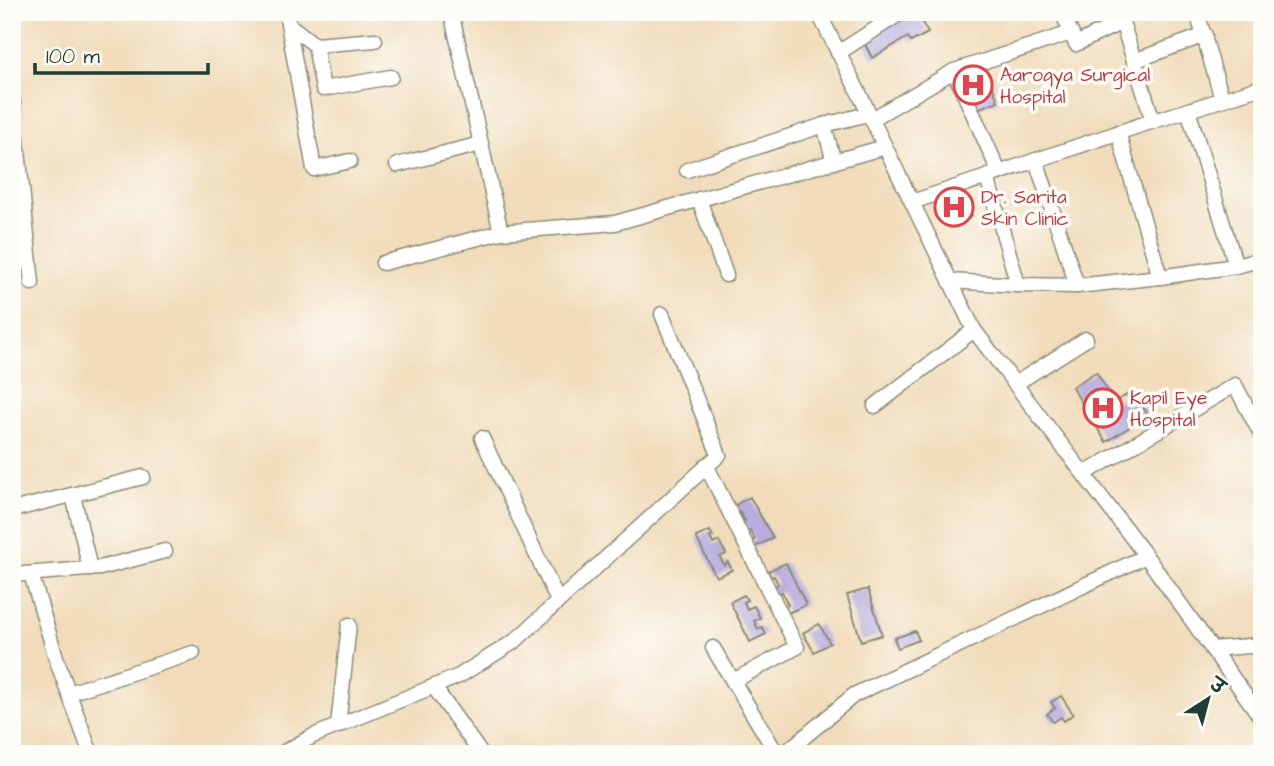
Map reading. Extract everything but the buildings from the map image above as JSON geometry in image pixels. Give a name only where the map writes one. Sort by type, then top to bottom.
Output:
[{"type":"street","points":[[452,12],[501,232]]},
{"type":"street","points":[[818,12],[974,330],[1146,556],[1262,719]]},
{"type":"street","points":[[838,53],[902,12]]},
{"type":"street","points":[[1062,12],[1076,44],[1122,22],[1153,121]]},
{"type":"street","points":[[1197,12],[1222,99]]},
{"type":"street","points":[[287,18],[315,46],[323,89],[391,77]]},
{"type":"street","points":[[287,18],[314,169],[350,161]]},
{"type":"street","points":[[687,170],[824,125],[870,116],[954,71],[1071,33]]},
{"type":"street","points":[[1134,61],[1205,35]]},
{"type":"street","points":[[315,46],[375,40]]},
{"type":"street","points":[[954,71],[993,175],[1018,285]]},
{"type":"street","points":[[912,202],[1118,132],[1262,87]]},
{"type":"street","points":[[12,94],[32,283]]},
{"type":"street","points":[[1188,110],[1236,266]]},
{"type":"street","points":[[824,125],[834,162]]},
{"type":"street","points":[[1118,132],[1160,277]]},
{"type":"street","points":[[397,165],[481,144]]},
{"type":"street","points":[[383,263],[501,232],[615,223],[885,147]]},
{"type":"street","points":[[1036,160],[1077,286]]},
{"type":"street","points":[[699,199],[726,275]]},
{"type":"street","points":[[950,281],[1077,286],[1236,266],[1262,259]]},
{"type":"street","points":[[281,754],[313,736],[458,676],[515,641],[719,455],[662,314]]},
{"type":"street","points":[[875,406],[974,330]]},
{"type":"street","points":[[1015,384],[1086,339]]},
{"type":"street","points":[[1084,474],[1235,385],[1262,436]]},
{"type":"street","points":[[482,438],[558,601]]},
{"type":"street","points":[[706,465],[797,647],[733,681]]},
{"type":"street","points":[[12,510],[143,478]]},
{"type":"street","points":[[74,495],[90,569]]},
{"type":"street","points":[[12,575],[100,568],[165,551]]},
{"type":"street","points":[[784,754],[854,695],[1146,556]]},
{"type":"street","points":[[31,574],[58,664],[91,754]]},
{"type":"street","points":[[338,726],[349,625]]},
{"type":"street","points":[[1212,649],[1262,645]]},
{"type":"street","points":[[713,648],[777,754]]},
{"type":"street","points":[[69,693],[193,653]]},
{"type":"street","points":[[434,687],[481,754]]},
{"type":"place","name":"Aarogya Surgical Hospital","points":[[973,85]]},
{"type":"place","name":"Dr. Sarita Skin Clinic","points":[[954,207]]},
{"type":"place","name":"Kapil Eye Hospital","points":[[1103,408]]}]
